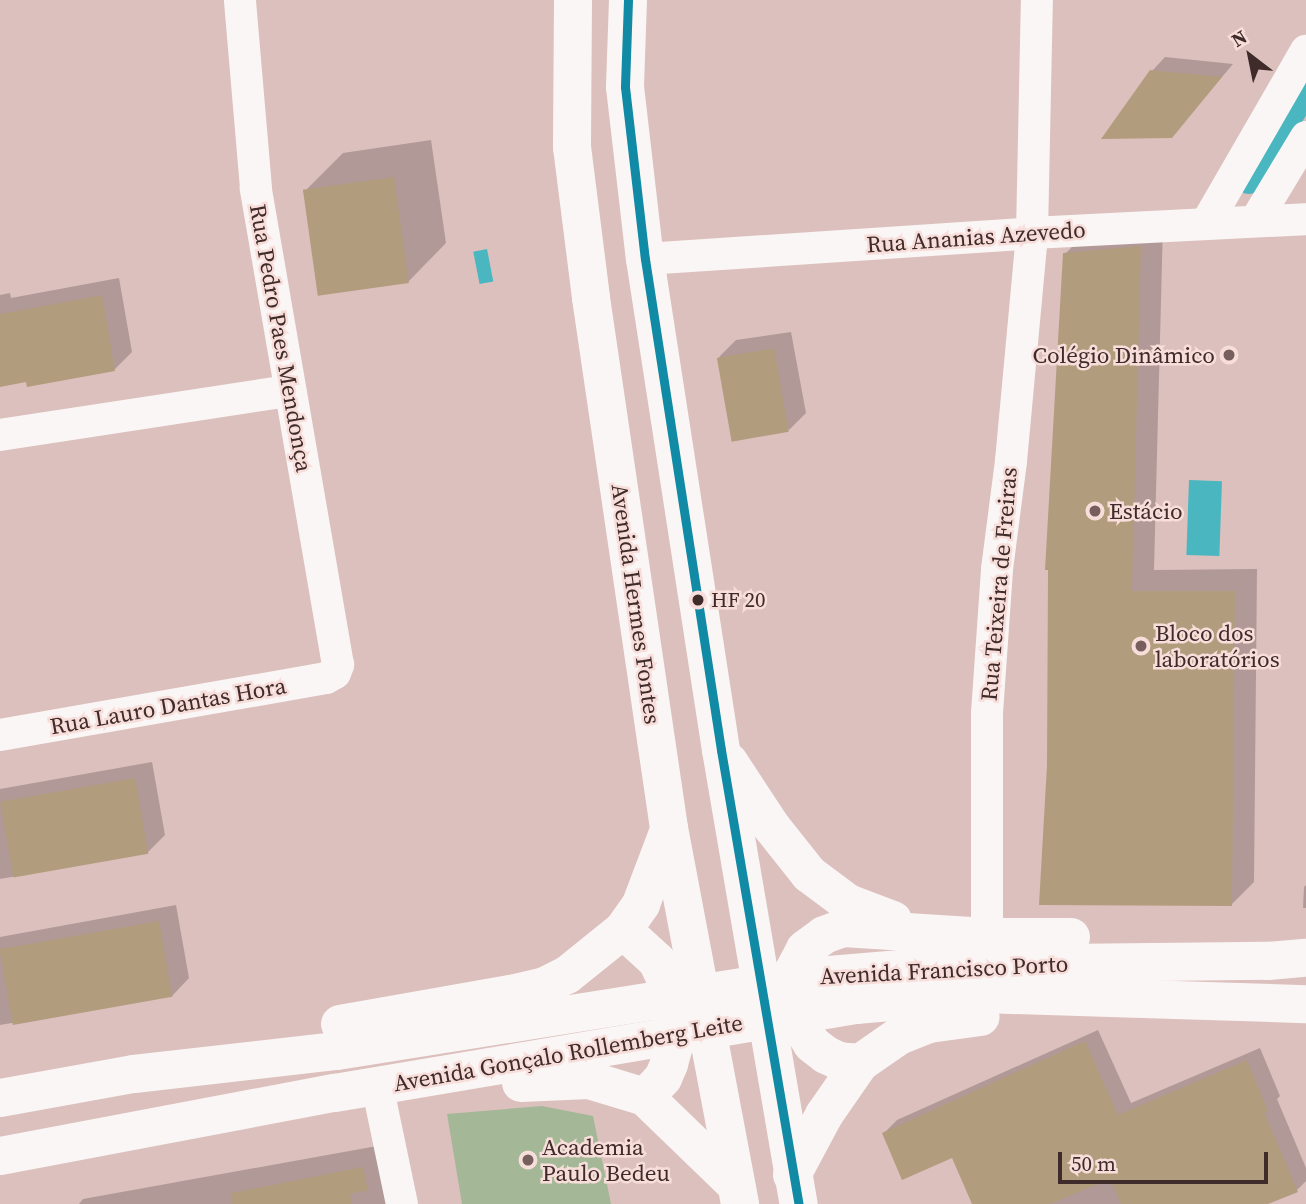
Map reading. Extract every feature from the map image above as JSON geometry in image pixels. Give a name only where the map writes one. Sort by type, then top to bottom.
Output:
[{"type":"main road","name":"Avenida Hermes Fontes","points":[[573,0],[574,161],[590,298],[669,828],[738,1194]]},
{"type":"main road","points":[[628,0],[625,87],[645,259],[721,750],[796,1189]]},
{"type":"main road","points":[[721,750],[771,826],[809,874],[848,903],[924,932]]},
{"type":"main road","points":[[0,1098],[134,1074],[194,1052],[258,1038],[545,986],[567,975],[623,930],[651,884],[669,828]]},
{"type":"main road","points":[[859,1063],[839,1061],[813,1044],[800,1025],[793,996],[793,972],[805,949],[824,935],[843,928],[987,937],[1177,939],[1306,957]]},
{"type":"main road","points":[[623,930],[657,961],[666,980],[674,1009],[673,1049],[669,1064],[663,1078],[645,1097]]},
{"type":"main road","name":"Avenida Francisco Porto","points":[[134,1074],[337,1051],[846,972],[960,964],[1268,961],[1306,957]]},
{"type":"main road","name":"Avenida Gonçalo Rollemberg Leite","points":[[0,1156],[335,1093],[856,1005],[916,998],[982,994],[1306,1004]]},
{"type":"main road","points":[[796,1189],[824,1115],[859,1063],[899,1036],[929,1024],[965,1017],[1246,1025],[1306,1018]]},
{"type":"main road","points":[[210,1116],[554,1080],[589,1080],[645,1097],[738,1194]]},
{"type":"street","name":"Rua Pedro Paes Mendonça","points":[[240,0],[256,188],[338,665],[335,673]]},
{"type":"street","name":"Rua Teixeira de Freiras","points":[[987,937],[988,701],[996,569],[1011,461],[1032,233],[1037,0]]},
{"type":"street","points":[[1206,223],[1306,51]]},
{"type":"street","points":[[1256,220],[1306,137]]},
{"type":"street","name":"Rua Ananias Azevedo","points":[[645,259],[1032,233],[1306,219]]},
{"type":"street","points":[[0,435],[289,391]]},
{"type":"street","name":"Rua Lauro Dantas Hora","points":[[0,735],[327,678],[335,673]]},
{"type":"street","points":[[380,1099],[402,1204]]},
{"type":"green space","name":"Academia Paulo Bedeu","points":[[542,1106],[593,1116],[611,1204],[462,1204],[447,1114]]},
{"type":"water","points":[[487,249],[493,281],[480,284],[473,252]]},
{"type":"water","points":[[1189,480],[1222,481],[1219,556],[1186,555]]},
{"type":"building","points":[[1150,70],[1222,77],[1172,138],[1101,139]]},
{"type":"building","points":[[394,177],[409,283],[318,296],[303,190]]},
{"type":"building","name":"Estácio","points":[[1141,246],[1132,591],[1235,591],[1232,906],[1039,905],[1047,765],[1048,570],[1045,570],[1063,253]]},
{"type":"building","points":[[102,295],[115,371],[27,387],[26,382],[0,387],[0,314]]},
{"type":"building","points":[[774,348],[789,432],[732,442],[717,358]]},
{"type":"building","points":[[135,778],[148,854],[13,878],[0,802]]},
{"type":"building","points":[[159,921],[172,997],[13,1025],[0,949]]},
{"type":"building","points":[[1085,1041],[1118,1115],[1247,1060],[1268,1111],[1264,1112],[1298,1192],[1268,1204],[1121,1204],[1110,1179],[1050,1204],[972,1204],[952,1158],[902,1180],[882,1133]]},
{"type":"building","points":[[363,1167],[368,1190],[350,1194],[352,1204],[232,1204],[231,1193]]},
{"type":"waterway","points":[[1249,179],[1306,87]]},
{"type":"transit line","points":[[628,0],[625,87],[645,259],[721,750],[799,1204]]},
{"type":"place","name":"Colégio Dinâmico","points":[[1229,355]]},
{"type":"place","name":"Estácio","points":[[1095,511]]},
{"type":"place","name":"HF 20","points":[[698,600]]},
{"type":"place","name":"Bloco dos laboratórios","points":[[1141,646]]},
{"type":"place","name":"Academia Paulo Bedeu","points":[[528,1160]]}]
